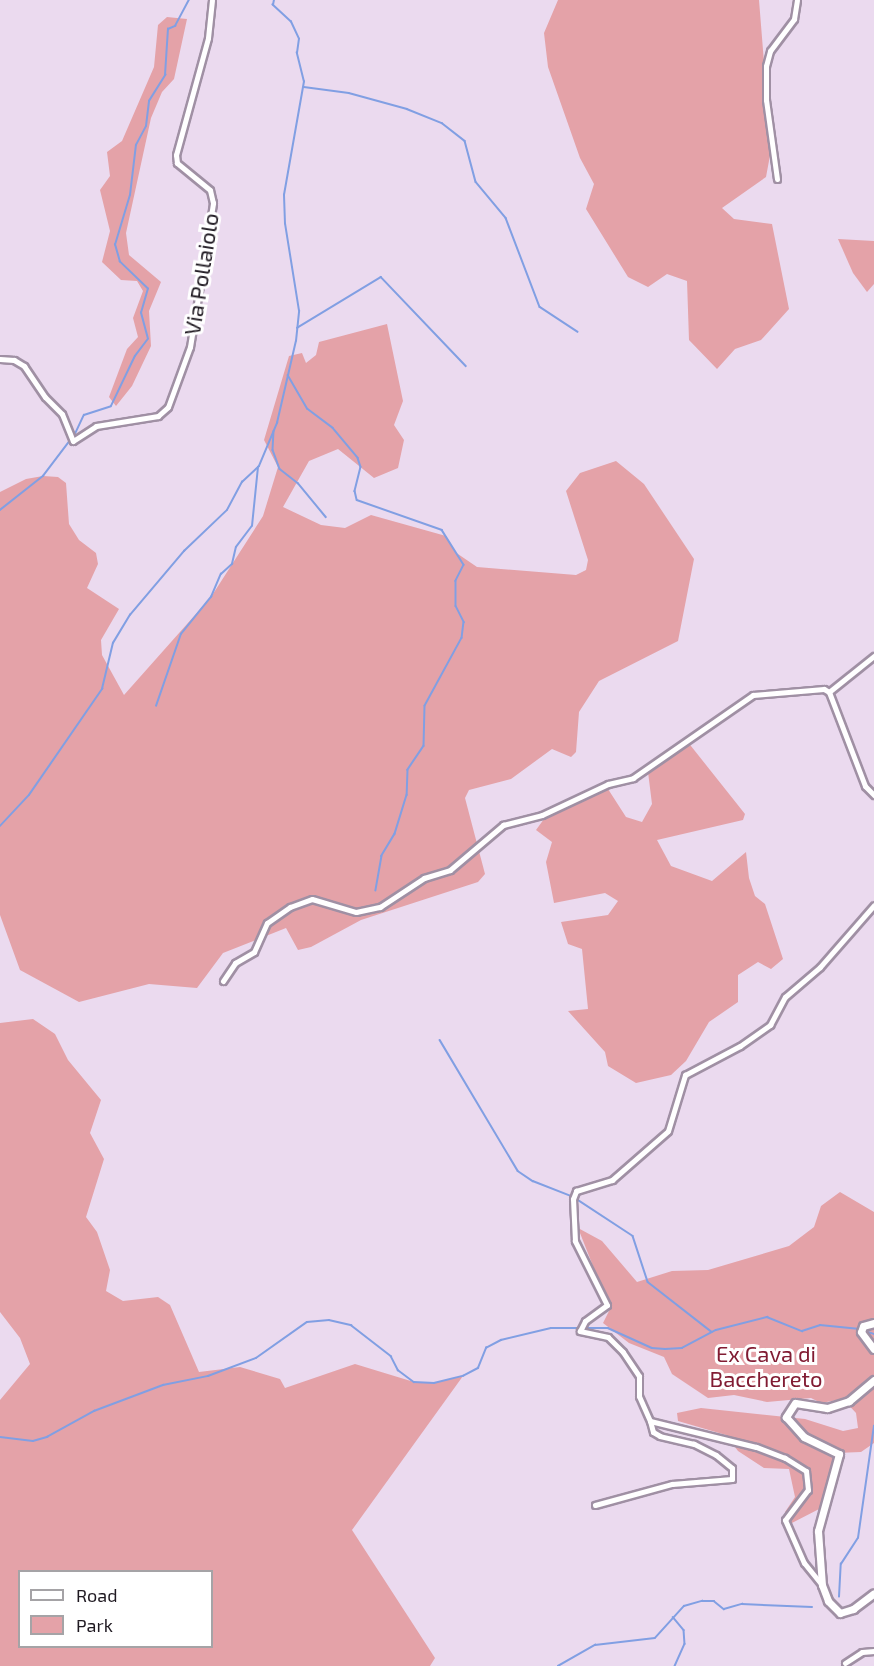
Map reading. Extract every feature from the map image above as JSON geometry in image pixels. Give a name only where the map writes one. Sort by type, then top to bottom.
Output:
[{"type":"street","name":"Via Pollaiolo","points":[[0,358],[14,360],[24,366],[45,397],[62,414],[71,440],[96,426],[158,416],[168,407],[190,347],[213,203],[210,190],[177,163],[176,156],[208,38],[212,0]]},
{"type":"street","points":[[777,179],[766,100],[766,66],[770,51],[794,19],[797,0]]},
{"type":"street","points":[[223,981],[235,963],[254,952],[267,923],[298,903],[320,899],[356,912],[380,907],[424,878],[450,870],[503,825],[536,817],[608,784],[633,778],[753,695],[826,690],[874,656]]},
{"type":"street","points":[[826,690],[865,786],[874,795]]},
{"type":"street","points":[[595,1505],[672,1484],[732,1479],[732,1468],[716,1455],[694,1444],[660,1436],[653,1432],[639,1396],[639,1376],[623,1352],[608,1337],[580,1331],[585,1321],[607,1303],[575,1241],[574,1194],[612,1180],[668,1131],[685,1075],[740,1046],[770,1024],[785,997],[820,968],[874,905]]},
{"type":"street","points":[[874,1323],[862,1330],[874,1349]]},
{"type":"street","points":[[874,1380],[840,1405],[817,1407],[802,1402],[787,1411],[788,1424],[793,1430],[839,1454],[833,1487],[818,1531],[822,1585],[828,1601],[840,1613],[874,1593]]},
{"type":"street","points":[[650,1421],[756,1447],[786,1458],[806,1471],[808,1490],[785,1520],[804,1563],[822,1585]]},
{"type":"street","points":[[845,1663],[862,1652],[874,1651]]},
{"type":"green space","points":[[558,0],[759,0],[771,150],[766,177],[722,208],[734,219],[772,224],[789,309],[761,340],[735,349],[717,369],[689,340],[687,281],[667,274],[648,287],[628,277],[586,209],[594,184],[580,158],[548,67],[544,33]]},
{"type":"green space","points":[[167,17],[187,19],[174,79],[162,92],[151,118],[126,233],[129,255],[161,282],[149,311],[151,346],[132,386],[116,406],[109,397],[127,349],[138,337],[133,318],[143,291],[137,281],[121,280],[102,262],[110,231],[100,190],[110,176],[107,152],[122,141],[154,67],[158,25]]},
{"type":"green space","points":[[838,239],[874,241],[874,284],[867,292],[853,273]]},
{"type":"green space","points":[[387,324],[403,401],[394,425],[404,440],[398,468],[374,478],[338,449],[309,461],[283,507],[321,525],[345,528],[371,515],[446,536],[455,552],[477,567],[576,575],[586,570],[588,560],[566,491],[580,473],[616,461],[644,484],[694,559],[678,641],[599,681],[579,712],[576,752],[571,757],[552,749],[511,779],[469,790],[465,798],[485,874],[478,882],[361,920],[311,947],[298,950],[286,928],[223,953],[197,988],[149,984],[79,1002],[20,970],[0,915],[0,492],[26,479],[43,476],[58,477],[66,483],[69,524],[79,540],[96,553],[98,564],[87,588],[119,609],[101,640],[102,655],[124,695],[211,597],[263,516],[278,467],[264,440],[289,356],[302,353],[306,363],[316,355],[319,342]]},
{"type":"green space","points":[[687,741],[745,814],[743,820],[657,840],[671,866],[712,881],[746,852],[749,878],[755,896],[765,904],[783,959],[771,969],[758,962],[738,975],[738,1002],[709,1022],[686,1061],[671,1075],[636,1083],[608,1066],[605,1052],[568,1011],[588,1009],[582,949],[568,944],[561,922],[608,915],[618,901],[605,893],[554,903],[546,862],[552,842],[536,830],[544,819],[608,789],[626,817],[642,822],[652,804],[648,772]]},
{"type":"green space","points":[[33,1019],[55,1034],[68,1060],[101,1100],[90,1133],[104,1159],[86,1217],[97,1232],[110,1270],[106,1291],[123,1301],[158,1297],[170,1305],[199,1372],[240,1367],[280,1379],[285,1388],[355,1364],[414,1382],[434,1383],[463,1376],[352,1530],[435,1658],[430,1666],[0,1666],[0,1400],[30,1364],[20,1338],[0,1312],[0,1023]]},
{"type":"green space","name":"Ex Cava di Bacchereto","points":[[840,1192],[874,1212],[874,1443],[861,1452],[836,1453],[823,1507],[788,1525],[785,1512],[795,1497],[789,1469],[764,1468],[738,1451],[726,1435],[678,1421],[677,1413],[701,1408],[805,1419],[843,1431],[858,1428],[856,1413],[843,1399],[821,1403],[811,1398],[767,1402],[734,1395],[708,1398],[672,1374],[664,1357],[629,1343],[603,1323],[610,1309],[578,1228],[602,1241],[637,1282],[672,1271],[708,1270],[789,1246],[814,1227],[821,1206]]},
{"type":"waterway","points":[[74,436],[84,415],[111,406],[135,356],[148,339],[141,313],[148,289],[120,262],[115,245],[130,195],[136,145],[146,126],[149,101],[165,75],[168,29],[175,26],[189,0]]},
{"type":"waterway","points":[[0,826],[29,795],[102,689],[113,643],[130,615],[184,551],[227,510],[242,482],[259,466],[277,423],[296,341],[299,311],[285,224],[284,195],[304,82],[297,53],[299,39],[291,22],[273,5],[274,0]]},
{"type":"waterway","points":[[304,87],[349,93],[407,109],[442,123],[465,141],[476,182],[506,218],[540,307],[578,332]]},
{"type":"waterway","points":[[297,328],[381,277],[466,366]]},
{"type":"waterway","points":[[288,375],[308,409],[333,428],[358,458],[361,467],[355,491],[357,500],[442,530],[464,565],[456,581],[456,606],[464,622],[462,638],[425,706],[424,746],[408,770],[407,795],[395,834],[382,856],[376,890]]},
{"type":"waterway","points":[[274,431],[273,450],[280,469],[298,483],[326,517]]},
{"type":"waterway","points":[[0,510],[43,476],[71,439]]},
{"type":"waterway","points":[[156,706],[181,634],[211,597],[221,574],[232,564],[236,547],[252,526],[258,467]]},
{"type":"waterway","points":[[440,1040],[518,1171],[533,1181],[571,1196]]},
{"type":"waterway","points":[[575,1198],[633,1236],[648,1282],[712,1332]]},
{"type":"waterway","points":[[583,1328],[608,1328],[652,1348],[665,1349],[682,1348],[716,1330],[767,1317],[802,1331],[820,1325],[860,1329]]},
{"type":"waterway","points":[[0,1437],[33,1441],[47,1437],[94,1411],[163,1385],[208,1376],[256,1358],[307,1322],[329,1320],[351,1325],[391,1356],[398,1370],[414,1382],[434,1383],[463,1376],[478,1368],[486,1348],[501,1340],[551,1328],[578,1328]]},
{"type":"waterway","points":[[865,1331],[874,1334]]},
{"type":"waterway","points":[[839,1597],[841,1564],[858,1538],[874,1426]]},
{"type":"waterway","points":[[558,1666],[595,1645],[655,1638],[684,1606],[702,1601],[714,1601],[724,1609],[742,1604],[812,1607]]},
{"type":"waterway","points":[[673,1617],[684,1630],[685,1644],[675,1666]]}]
